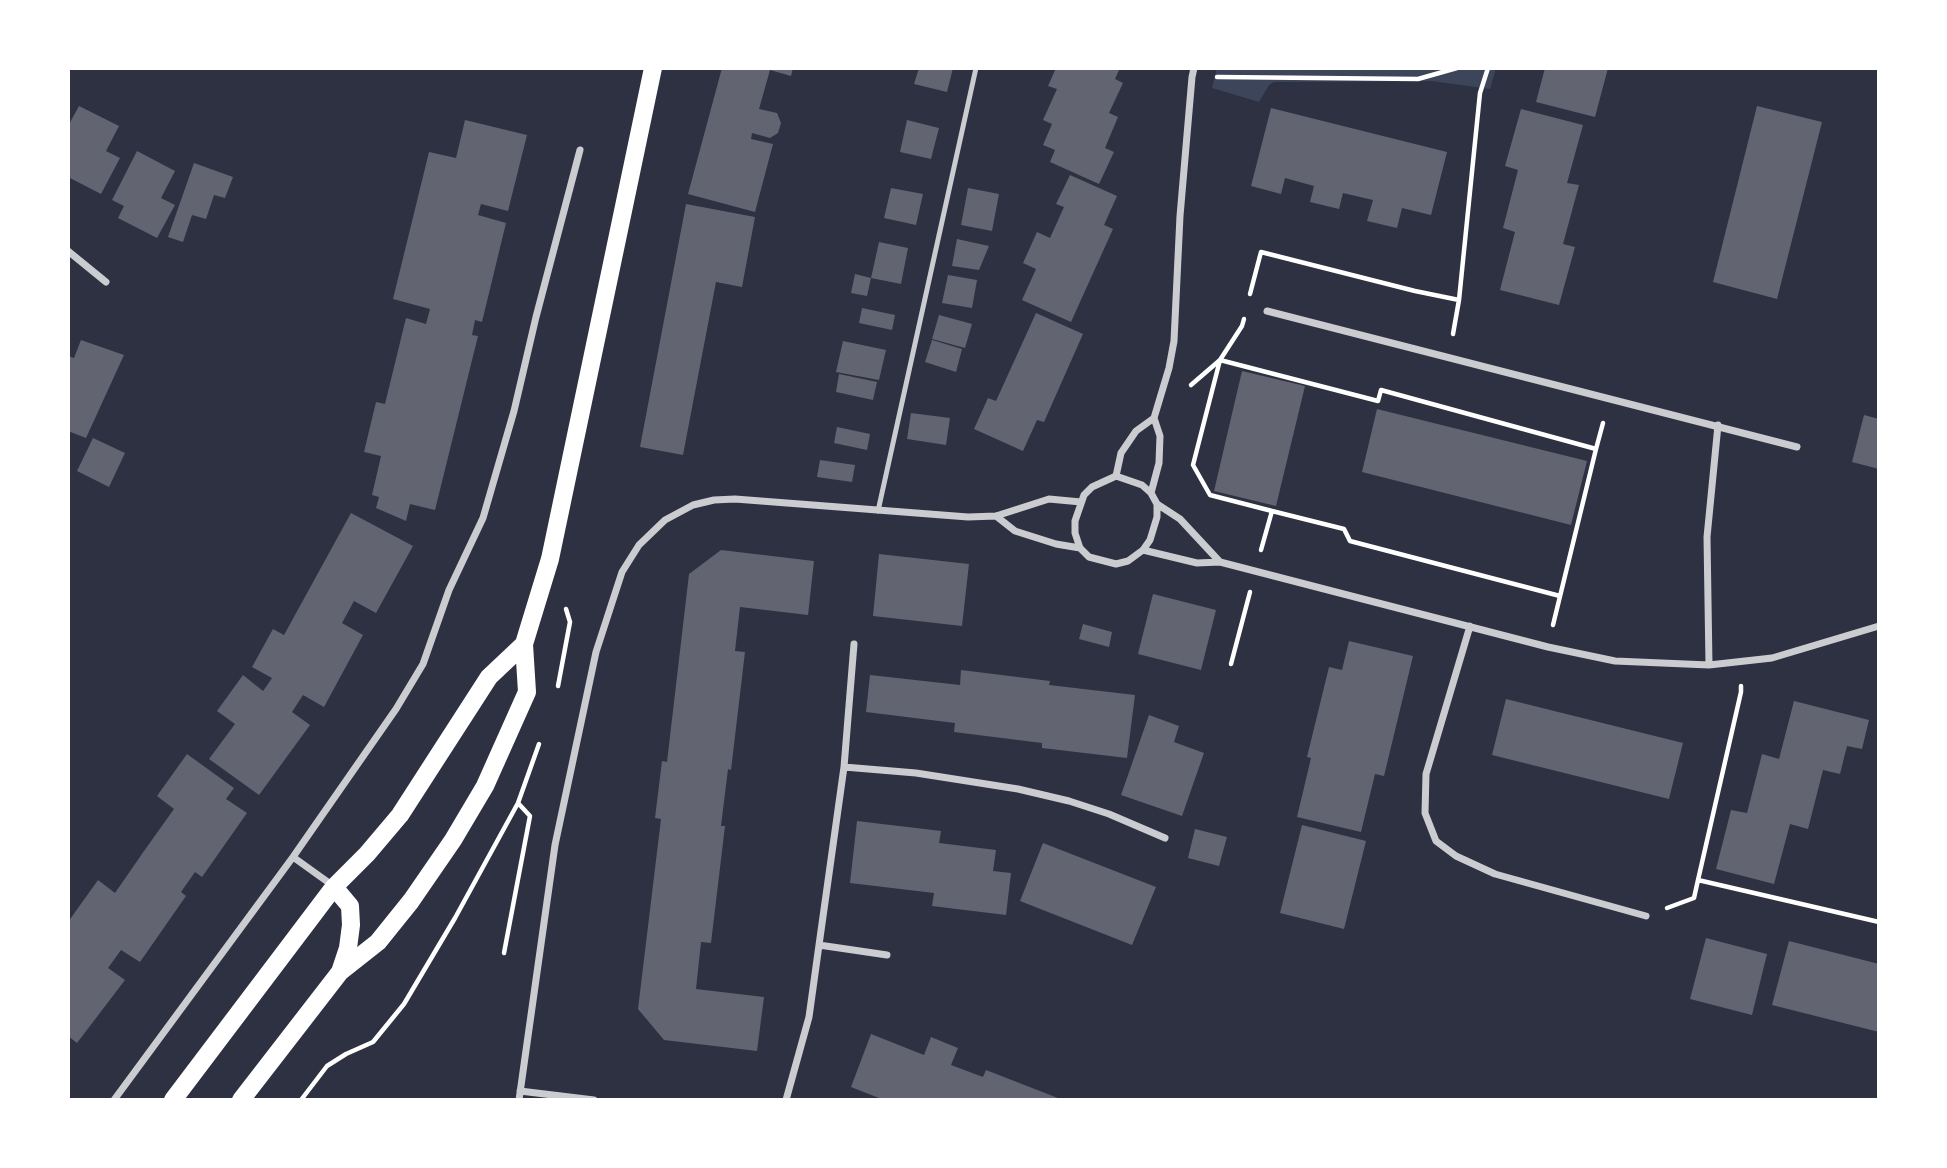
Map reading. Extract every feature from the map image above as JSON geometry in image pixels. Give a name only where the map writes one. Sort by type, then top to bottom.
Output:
[{"type":"main road","points":[[241,1100],[340,972],[378,942],[403,911],[485,786],[527,692],[524,644],[550,559],[653,68]]},
{"type":"main road","points":[[173,1100],[334,887],[400,815],[489,677],[524,644]]},
{"type":"main road","points":[[334,887],[350,906],[348,948],[340,972]]},
{"type":"street","points":[[1151,493],[1159,463],[1160,436],[1154,418],[1174,341],[1180,216],[1194,68]]},
{"type":"street","points":[[114,1100],[293,857],[396,709],[423,664],[449,590],[484,518],[580,150]]},
{"type":"street","points":[[68,251],[106,282]]},
{"type":"street","points":[[1267,311],[1797,447]]},
{"type":"street","points":[[1116,476],[1121,453],[1136,431],[1154,418]]},
{"type":"street","points":[[1709,665],[1707,537],[1718,425]]},
{"type":"street","points":[[1157,504],[1155,528],[1143,550],[1128,561],[1116,564],[1089,557],[1080,548],[1075,533],[1075,521],[1084,495],[1092,486],[1116,476],[1142,485],[1151,493],[1157,504],[1180,519],[1220,562]]},
{"type":"street","points":[[519,1100],[555,845],[596,652],[622,572],[639,545],[665,520],[694,505],[714,500],[735,499],[968,517],[996,516],[1049,499],[1081,502]]},
{"type":"street","points":[[996,516],[1014,531],[1056,544],[1080,548]]},
{"type":"street","points":[[1143,550],[1197,563],[1220,562],[1548,647],[1615,661],[1709,665],[1772,658],[1879,626]]},
{"type":"street","points":[[1470,625],[1426,774],[1424,813],[1436,841],[1456,856],[1495,874],[1646,916]]},
{"type":"street","points":[[786,1100],[808,1017],[819,944],[844,767],[854,644]]},
{"type":"street","points":[[844,767],[916,773],[1018,789],[1109,814],[1165,838]]},
{"type":"street","points":[[293,857],[334,887]]},
{"type":"street","points":[[819,944],[887,955]]},
{"type":"street","points":[[520,1091],[594,1100]]},
{"type":"lane","points":[[878,511],[976,68]]},
{"type":"path","points":[[1192,77],[1418,79],[1457,68]]},
{"type":"path","points":[[1448,359],[1459,300],[1480,93],[1488,68]]},
{"type":"path","points":[[1560,596],[1350,541],[1344,529],[1210,495],[1193,465],[1220,360],[1378,401],[1381,390],[1596,449]]},
{"type":"path","points":[[1548,647],[1610,398]]},
{"type":"path","points":[[1231,664],[1272,511]]},
{"type":"path","points":[[1646,916],[1694,898],[1741,691],[1738,662]]},
{"type":"path","points":[[302,1100],[327,1066],[373,1042],[404,1004],[518,803],[530,816],[504,953]]},
{"type":"path","points":[[1698,880],[1879,922]]},
{"type":"shaded area","points":[[1217,68],[1496,68],[1490,89],[1431,81],[1274,82],[1269,85],[1259,102],[1212,88]]},
{"type":"building","points":[[722,68],[793,68],[791,76],[770,70],[759,109],[777,113],[781,123],[778,133],[770,138],[752,133],[751,139],[773,144],[755,212],[688,194]]},
{"type":"building","points":[[919,68],[953,68],[947,92],[914,84]]},
{"type":"building","points":[[1056,68],[1120,68],[1115,79],[1123,83],[1109,113],[1118,117],[1105,148],[1114,152],[1099,184],[1050,162],[1055,150],[1043,145],[1052,124],[1043,120],[1057,89],[1048,86]]},
{"type":"building","points":[[1545,68],[1608,68],[1595,117],[1536,102]]},
{"type":"building","points":[[79,106],[119,126],[106,151],[120,158],[101,194],[68,177],[68,126]]},
{"type":"building","points":[[1757,106],[1822,122],[1777,299],[1713,282]]},
{"type":"building","points":[[1271,108],[1447,152],[1431,215],[1402,208],[1397,228],[1367,221],[1373,200],[1343,193],[1339,209],[1310,202],[1314,186],[1285,178],[1281,194],[1251,186]]},
{"type":"building","points":[[1521,109],[1583,125],[1567,183],[1579,185],[1563,244],[1575,247],[1559,305],[1500,290],[1515,232],[1503,228],[1518,170],[1505,166]]},
{"type":"building","points":[[465,120],[527,135],[508,211],[481,204],[478,215],[506,223],[482,322],[475,320],[472,335],[478,336],[435,510],[410,504],[406,521],[376,508],[379,497],[372,495],[381,456],[364,452],[376,402],[385,404],[406,318],[426,324],[430,309],[393,299],[429,152],[456,158]]},
{"type":"building","points":[[907,120],[939,128],[931,159],[900,152]]},
{"type":"building","points":[[137,151],[175,171],[161,198],[175,205],[157,238],[118,218],[124,206],[112,200]]},
{"type":"building","points":[[194,163],[233,177],[225,198],[214,195],[206,219],[192,215],[183,242],[168,237]]},
{"type":"building","points":[[1070,175],[1117,196],[1104,225],[1113,229],[1071,322],[1022,300],[1036,269],[1023,263],[1037,232],[1050,238],[1064,207],[1056,204]]},
{"type":"building","points":[[891,188],[923,194],[916,225],[884,218]]},
{"type":"building","points":[[968,188],[999,194],[992,231],[961,225]]},
{"type":"building","points":[[686,204],[755,217],[742,287],[716,282],[683,455],[640,447]]},
{"type":"building","points":[[957,239],[989,246],[979,270],[952,266]]},
{"type":"building","points":[[879,242],[908,248],[901,284],[871,278]]},
{"type":"building","points":[[855,274],[871,278],[867,296],[851,293]]},
{"type":"building","points":[[948,275],[977,280],[972,308],[942,303]]},
{"type":"building","points":[[862,308],[895,315],[892,330],[859,323]]},
{"type":"building","points":[[1036,313],[1083,334],[1044,422],[1037,420],[1023,451],[974,429],[988,398],[996,401]]},
{"type":"building","points":[[939,315],[972,324],[965,348],[932,339]]},
{"type":"building","points":[[81,340],[124,355],[86,438],[68,431],[68,356],[74,358]]},
{"type":"building","points":[[932,340],[962,349],[956,372],[925,362]]},
{"type":"building","points":[[843,341],[886,350],[879,380],[836,372]]},
{"type":"building","points":[[1242,371],[1305,386],[1276,506],[1214,491]]},
{"type":"building","points":[[839,374],[877,382],[873,400],[836,392]]},
{"type":"building","points":[[1377,409],[1587,461],[1571,525],[1362,472]]},
{"type":"building","points":[[911,413],[950,418],[946,445],[907,439]]},
{"type":"building","points":[[1864,415],[1879,419],[1879,469],[1852,462]]},
{"type":"building","points":[[837,427],[870,434],[867,450],[834,443]]},
{"type":"building","points":[[93,438],[125,453],[109,487],[77,471]]},
{"type":"building","points":[[820,460],[855,465],[852,482],[817,477]]},
{"type":"building","points":[[351,513],[413,546],[376,613],[354,601],[342,623],[363,635],[324,707],[303,695],[292,712],[310,725],[259,795],[209,759],[235,724],[217,711],[243,675],[263,691],[268,684],[272,678],[252,667],[273,629],[284,635]]},
{"type":"building","points":[[721,550],[814,561],[808,615],[740,607],[735,651],[745,652],[731,770],[728,769],[721,826],[725,826],[711,943],[701,942],[696,989],[764,997],[757,1051],[664,1040],[638,1009],[661,819],[655,818],[662,761],[667,762],[689,574]]},
{"type":"building","points":[[879,554],[969,564],[962,626],[873,616]]},
{"type":"building","points":[[1153,594],[1216,610],[1201,670],[1138,654]]},
{"type":"building","points":[[1083,624],[1112,632],[1109,647],[1079,639]]},
{"type":"building","points":[[1349,641],[1413,656],[1384,776],[1375,774],[1361,832],[1297,817],[1311,758],[1307,757],[1329,667],[1342,670]]},
{"type":"building","points":[[961,670],[1050,681],[1049,685],[1135,695],[1127,758],[1042,748],[1042,743],[954,732],[955,723],[866,712],[870,675],[960,685]]},
{"type":"building","points":[[1506,699],[1683,743],[1669,799],[1492,755]]},
{"type":"building","points":[[1794,701],[1869,720],[1862,749],[1847,746],[1840,774],[1823,770],[1808,829],[1790,824],[1774,884],[1716,869],[1731,810],[1747,813],[1762,754],[1779,759]]},
{"type":"building","points":[[1149,715],[1179,726],[1174,742],[1204,753],[1182,816],[1121,795]]},
{"type":"building","points":[[187,754],[234,788],[226,799],[247,813],[202,877],[195,872],[181,892],[186,896],[140,962],[121,950],[108,968],[125,980],[77,1043],[68,1036],[68,922],[98,880],[115,893],[174,809],[157,796]]},
{"type":"building","points":[[857,821],[941,831],[939,843],[996,850],[993,871],[1011,873],[1006,915],[932,906],[934,893],[850,883]]},
{"type":"building","points":[[1302,825],[1366,841],[1344,929],[1280,913]]},
{"type":"building","points":[[1195,829],[1227,837],[1219,866],[1188,858]]},
{"type":"building","points":[[1043,843],[1156,887],[1132,945],[1020,901]]},
{"type":"building","points":[[1706,938],[1767,954],[1752,1015],[1690,999]]},
{"type":"building","points":[[1789,941],[1879,964],[1879,1032],[1772,1005]]},
{"type":"building","points":[[871,1034],[924,1055],[931,1037],[958,1048],[951,1065],[983,1077],[986,1070],[1063,1100],[884,1100],[851,1087]]}]
